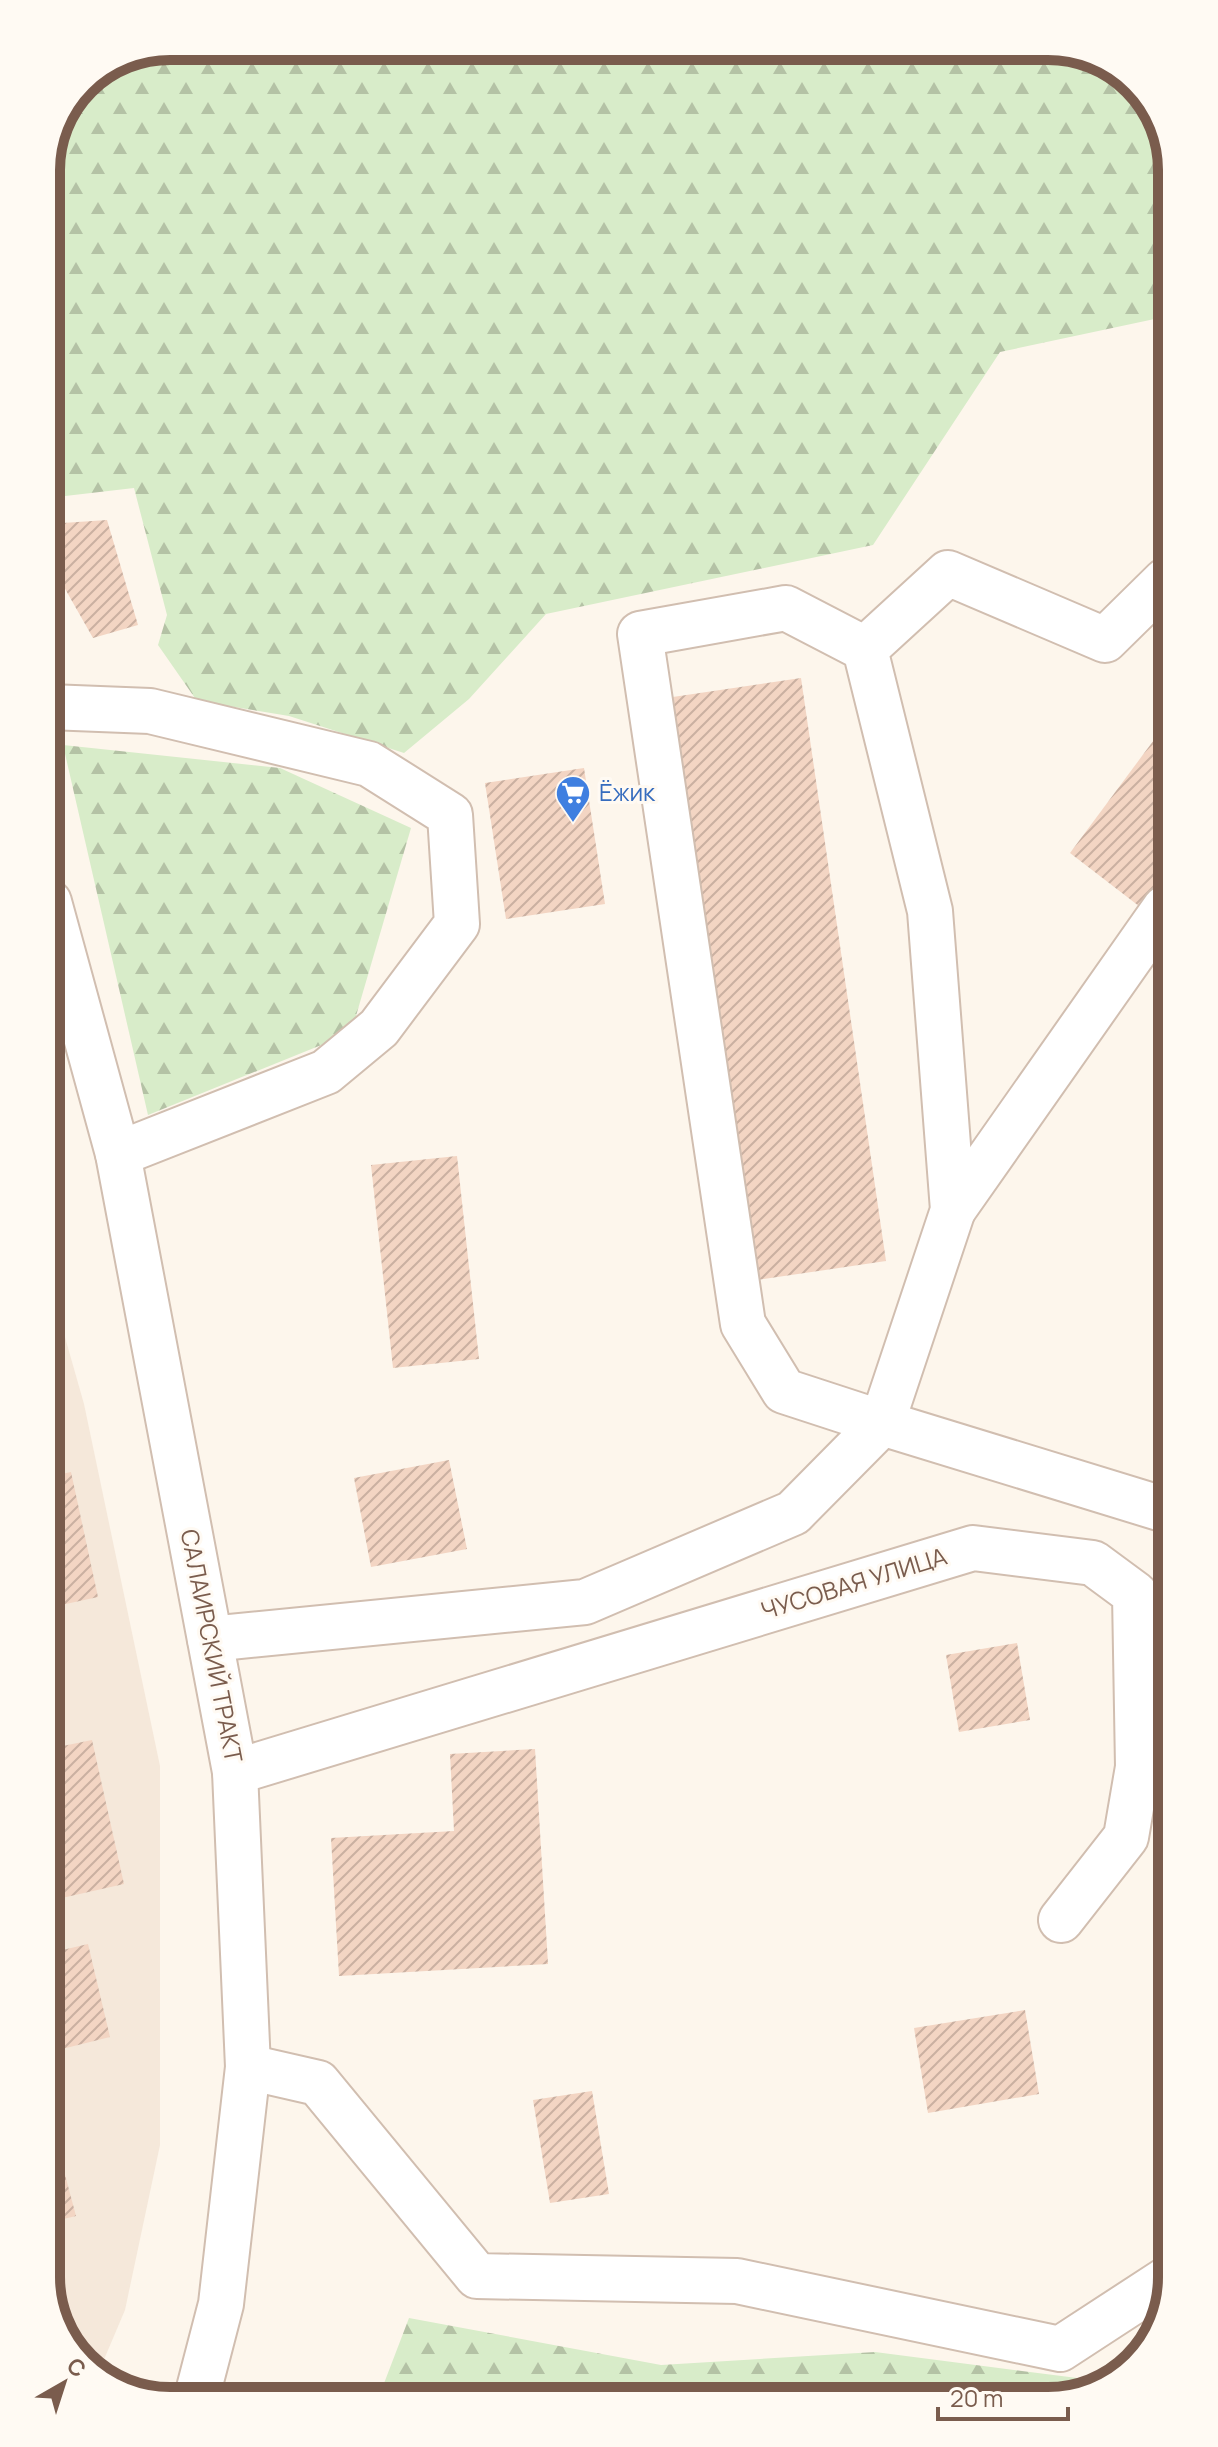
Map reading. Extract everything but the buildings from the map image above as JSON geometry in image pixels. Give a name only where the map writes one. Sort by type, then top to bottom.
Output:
[{"type":"street","points":[[865,649],[948,573],[1105,640],[1158,588]]},
{"type":"street","points":[[953,1210],[930,911],[865,649],[786,608],[640,634],[743,1324],[784,1391],[1158,1508]]},
{"type":"street","points":[[60,707],[150,711],[369,764],[450,815],[457,924],[379,1028],[326,1072],[118,1154]]},
{"type":"street","points":[[210,1639],[585,1602],[793,1513],[882,1423],[953,1210],[1158,918]]},
{"type":"street","name":"САЛАИРСКИЙ ТРАКТ","points":[[60,942],[118,1154],[235,1772],[248,2067],[221,2304],[199,2387]]},
{"type":"street","name":"ЧУСОВАЯ УЛИЦА","points":[[235,1772],[973,1548],[1093,1563],[1135,1594],[1138,1767],[1126,1837],[1061,1920]]},
{"type":"street","points":[[248,2067],[318,2083],[477,2276],[737,2281],[1060,2349],[1157,2286]]},
{"type":"shaded area","points":[[60,1320],[84,1404],[160,1766],[160,2145],[125,2310],[104,2360],[104,2343],[82,2343],[68,2319],[60,2277]]},
{"type":"green space","points":[[170,60],[1055,60],[1083,66],[1115,83],[1135,103],[1150,128],[1158,170],[1158,318],[1000,352],[873,545],[546,614],[469,699],[404,753],[289,716],[197,701],[158,645],[167,615],[134,488],[60,497],[60,163],[71,121],[83,103],[97,87],[128,68]]},
{"type":"green space","points":[[63,745],[280,768],[411,828],[351,1033],[148,1115]]},
{"type":"green space","points":[[409,2318],[661,2365],[875,2352],[1085,2379],[1134,2346],[1121,2360],[1090,2379],[1048,2387],[383,2387]]},
{"type":"place","name":"Ёжик","points":[[573,824]]}]
